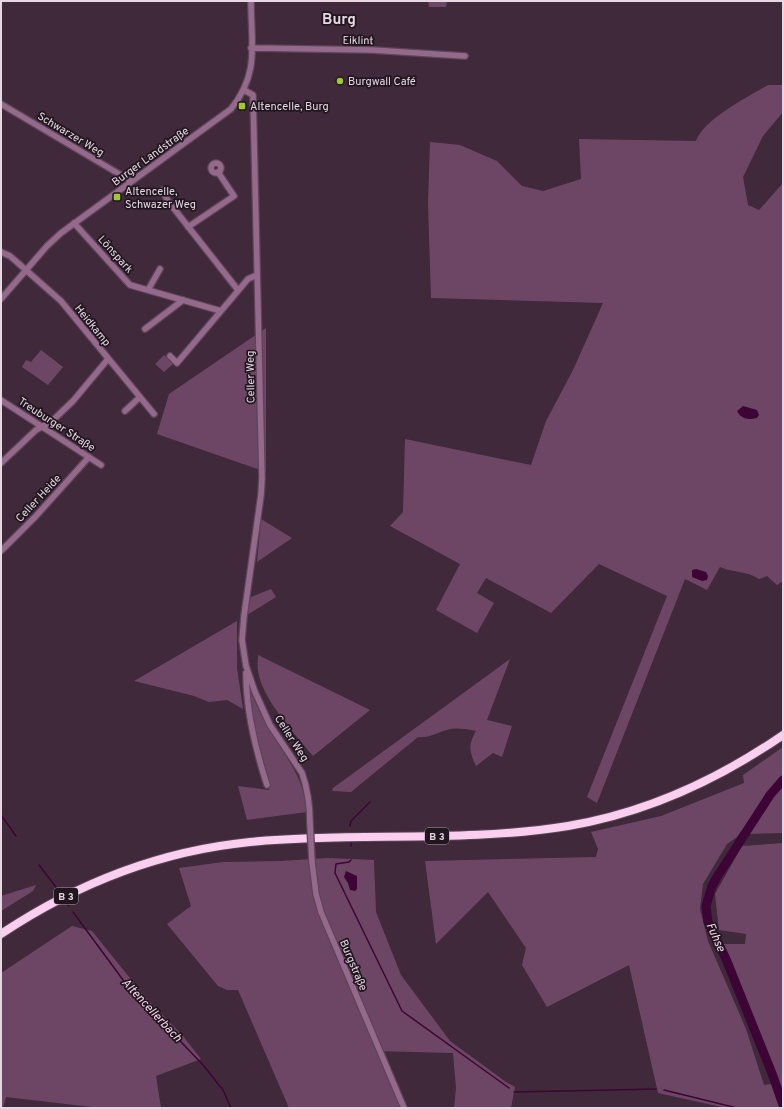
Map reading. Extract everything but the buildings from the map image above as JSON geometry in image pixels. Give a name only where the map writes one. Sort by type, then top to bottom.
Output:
[{"type":"highway","name":"B 3","points":[[1,934],[52,903],[104,878],[178,854],[231,844],[274,840],[490,834],[568,826],[612,816],[658,801],[694,786],[733,766],[783,735]]},
{"type":"street","name":"Burger Landstraße","points":[[1,299],[47,246],[74,224],[231,109],[244,90],[250,76],[251,1]]},
{"type":"street","name":"Eiklint","points":[[251,48],[372,50],[465,56]]},
{"type":"street","name":"Celler Weg","points":[[244,90],[253,95],[262,478],[261,496],[242,640],[246,666],[246,696],[251,727],[267,785]]},
{"type":"street","name":"Schwarzer Weg","points":[[1,104],[131,182]]},
{"type":"street","points":[[188,226],[234,196],[218,172]]},
{"type":"street","points":[[162,190],[168,200],[238,290]]},
{"type":"street","name":"Lönspark","points":[[74,224],[130,285],[221,311]]},
{"type":"street","name":"Heidkamp","points":[[1,252],[10,256],[27,269],[61,301],[154,414]]},
{"type":"street","points":[[148,290],[160,269]]},
{"type":"street","points":[[170,356],[177,363],[248,279],[257,275]]},
{"type":"street","points":[[145,329],[183,300]]},
{"type":"street","points":[[1,463],[36,430],[42,427],[73,401],[108,359]]},
{"type":"street","points":[[125,411],[140,397]]},
{"type":"street","name":"Treuburger Straße","points":[[1,400],[101,465]]},
{"type":"street","name":"Celler Heide","points":[[1,551],[36,516],[89,457]]},
{"type":"street","name":"Celler Weg","points":[[246,666],[266,718],[302,773],[308,793],[310,824]]},
{"type":"street","name":"Burgstraße","points":[[310,824],[312,862],[316,894],[321,912],[404,1108]]},
{"type":"shaded area","points":[[428,1],[447,1],[446,7],[429,7]]},
{"type":"shaded area","points":[[768,85],[783,85],[783,112],[763,136],[743,177],[748,205],[759,210],[783,183],[783,581],[777,585],[767,576],[759,579],[755,576],[720,567],[707,590],[685,579],[597,803],[587,797],[667,596],[599,564],[551,613],[486,578],[477,593],[494,603],[477,633],[436,610],[460,564],[390,526],[403,512],[405,439],[531,465],[546,421],[573,370],[603,303],[431,298],[428,203],[430,142],[460,145],[497,161],[522,186],[543,191],[581,179],[579,139],[696,141],[708,125],[717,117]]},
{"type":"shaded area","points":[[266,328],[266,472],[157,434],[169,394]]},
{"type":"shaded area","points":[[41,350],[63,367],[48,385],[22,367],[26,360],[31,362]]},
{"type":"shaded area","points":[[164,355],[173,364],[164,372],[155,364]]},
{"type":"shaded area","points":[[743,406],[757,410],[759,415],[757,418],[748,419],[741,416],[737,411]]},
{"type":"shaded area","points":[[261,519],[292,538],[257,562]]},
{"type":"shaded area","points":[[696,569],[706,572],[708,576],[707,580],[702,581],[692,577],[692,570]]},
{"type":"shaded area","points":[[271,589],[276,597],[247,615],[251,597]]},
{"type":"shaded area","points":[[237,621],[237,668],[243,709],[227,700],[209,702],[194,696],[134,681]]},
{"type":"shaded area","points":[[258,655],[370,710],[313,756],[280,716],[266,693],[258,671]]},
{"type":"shaded area","points":[[510,659],[487,720],[512,726],[502,757],[493,753],[476,766],[470,748],[476,731],[450,729],[430,736],[418,737],[351,792],[332,791],[333,788]]},
{"type":"shaded area","points":[[247,681],[263,718],[298,778],[305,799],[307,812],[247,820],[238,786],[269,790],[253,727]]},
{"type":"shaded area","points":[[783,747],[783,774],[737,837],[727,844],[703,884],[700,909],[708,941],[746,1029],[764,1085],[772,1084],[781,1108],[726,1108],[658,1093],[629,965],[547,1007],[522,965],[526,948],[488,892],[436,944],[425,861],[596,857],[598,849],[591,832],[661,816],[744,783],[743,775]]},
{"type":"shaded area","points":[[783,785],[783,833],[747,834],[769,801]]},
{"type":"shaded area","points":[[783,843],[783,1092],[737,976],[722,944],[745,944],[746,934],[719,930],[715,894],[742,846]]},
{"type":"shaded area","points":[[328,858],[374,860],[376,912],[401,975],[450,1041],[515,1087],[511,1108],[454,1108],[456,1088],[453,1053],[376,1051],[401,1108],[289,1108],[238,990],[227,990],[218,986],[167,924],[191,906],[179,868],[223,862]]},
{"type":"shaded area","points":[[346,871],[357,876],[357,889],[355,891],[350,890],[344,877]]},
{"type":"shaded area","points":[[36,885],[33,891],[1,911],[1,896]]},
{"type":"shaded area","points":[[72,926],[92,931],[146,998],[183,1036],[201,1059],[156,1076],[161,1108],[100,1108],[6,1097],[3,1108],[1,1108],[1,973]]},
{"type":"waterway","name":"Fuhse","points":[[783,780],[770,795],[717,877],[712,886],[706,906],[708,922],[726,959],[773,1076],[783,1105]]},
{"type":"waterway","points":[[350,826],[351,821],[370,802]]},
{"type":"waterway","name":"Altencellerbach","points":[[1,815],[16,836]]},
{"type":"waterway","points":[[351,860],[349,862],[336,864],[335,873],[402,1011],[509,1088]]},
{"type":"waterway","name":"Altencellerbach","points":[[39,865],[56,887]]},
{"type":"waterway","name":"Altencellerbach","points":[[73,912],[126,984],[203,1065],[223,1090],[231,1108]]},
{"type":"waterway","points":[[514,1092],[656,1089]]},
{"type":"waterway","points":[[664,1090],[737,1108]]},
{"type":"place","name":"Burgwall Café","points":[[340,81]]},
{"type":"place","name":"Altencelle, Burg","points":[[242,106]]},
{"type":"place","name":"Altencelle, Schwazer Weg","points":[[117,197]]},
{"type":"district","name":"Burg","points":[[339,19]]}]
